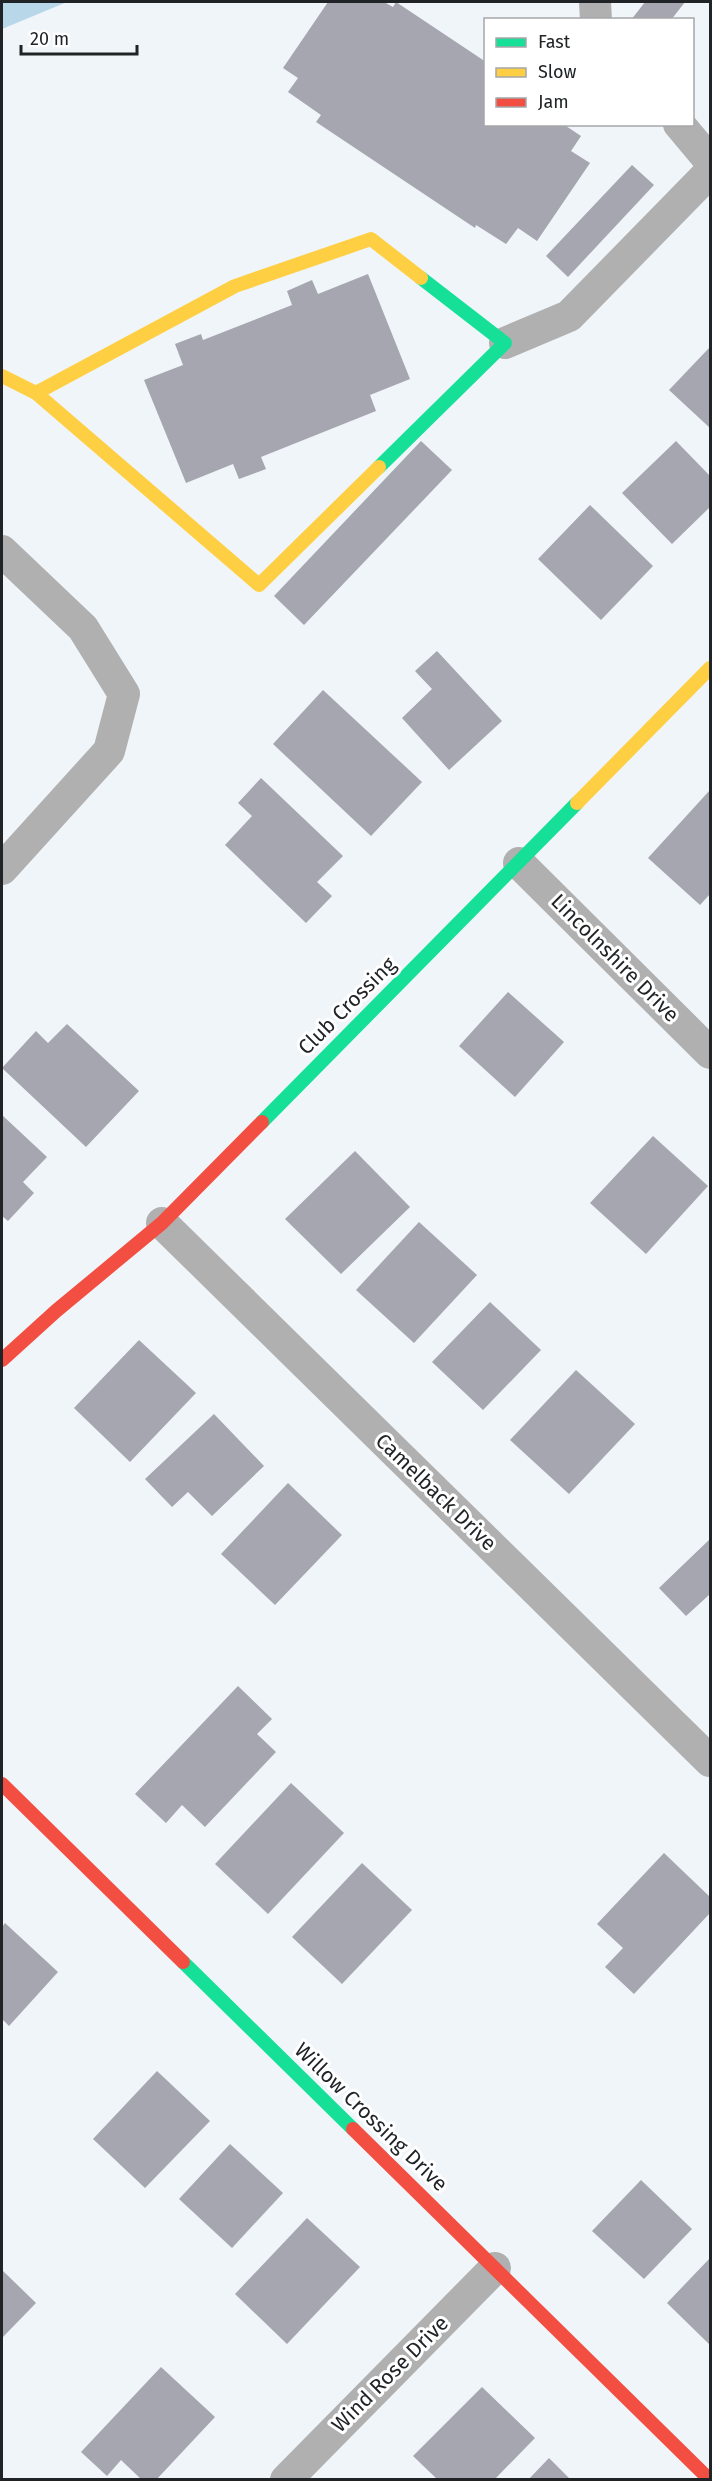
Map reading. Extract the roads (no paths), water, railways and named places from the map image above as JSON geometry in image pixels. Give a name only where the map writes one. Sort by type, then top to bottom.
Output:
[{"type":"street","points":[[595,2],[596,18]]},
{"type":"street","points":[[681,126],[711,161]]},
{"type":"street","points":[[2,376],[36,393],[259,585],[505,343],[569,316],[711,172]]},
{"type":"street","points":[[36,393],[235,286],[371,239],[505,343]]},
{"type":"street","points":[[2,550],[83,628],[124,694],[109,751],[2,869]]},
{"type":"street","name":"Club Crossing","points":[[2,1360],[56,1311],[162,1223],[711,668]]},
{"type":"street","name":"Lincolnshire Drive","points":[[519,863],[711,1053]]},
{"type":"street","name":"Camelback Drive","points":[[162,1223],[711,1761]]},
{"type":"street","name":"Willow Crossing Drive","points":[[2,1784],[710,2480]]},
{"type":"street","name":"Wind Rose Drive","points":[[286,2480],[495,2268]]},
{"type":"water","points":[[2,2],[67,2],[2,29]]}]
